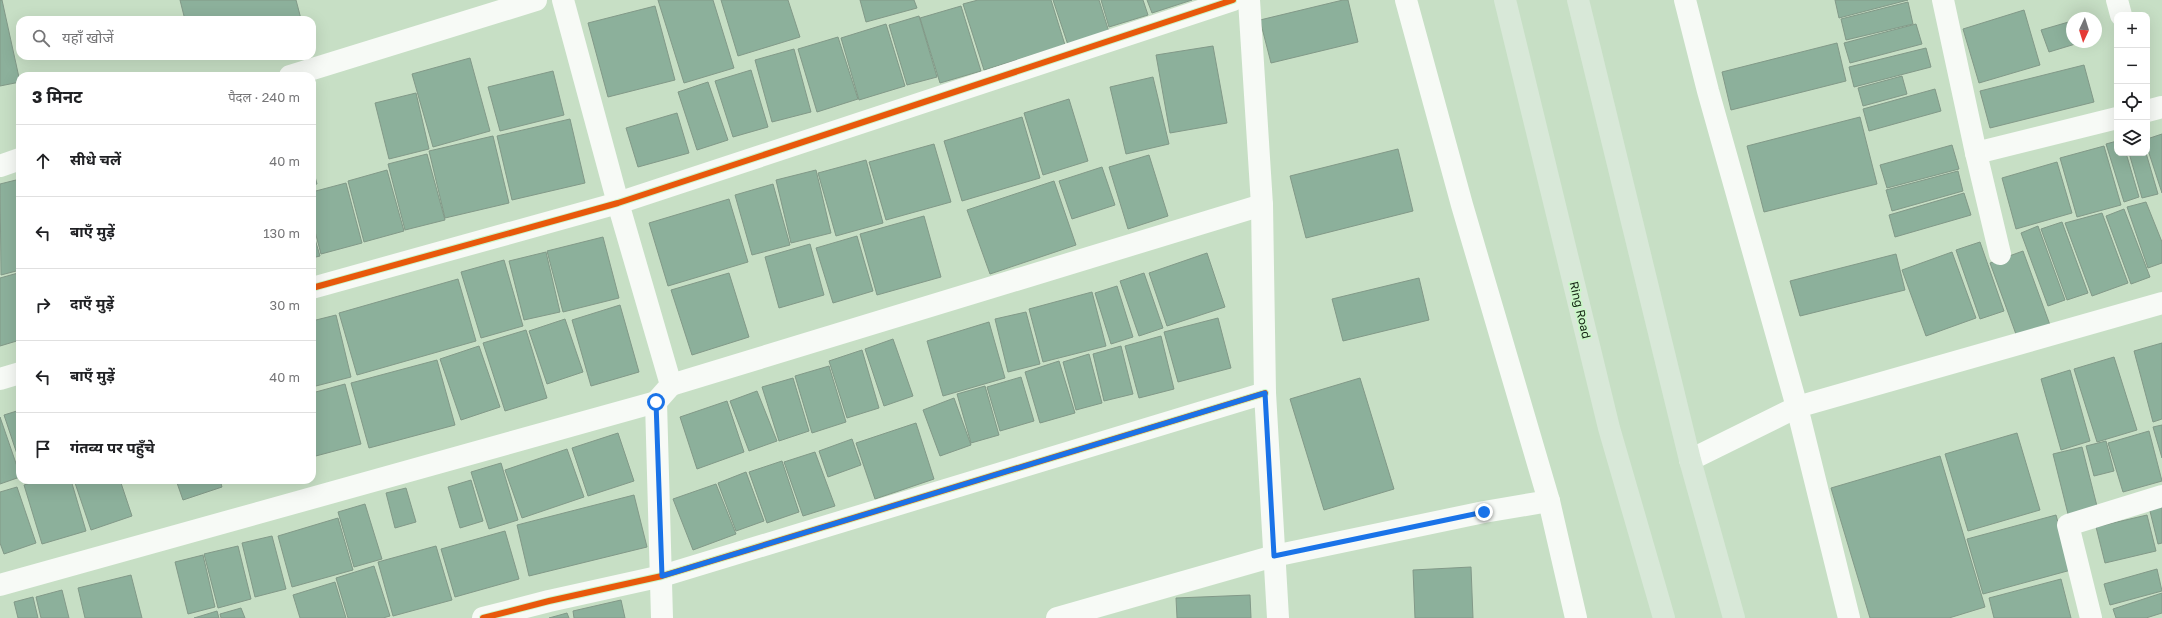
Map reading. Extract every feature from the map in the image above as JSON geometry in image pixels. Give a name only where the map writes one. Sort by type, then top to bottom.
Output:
[{"type":"highway","name":"Ring Road","points":[[1505,0],[1609,428],[1664,618]]},
{"type":"highway","points":[[1578,0],[1690,460],[1734,618]]},
{"type":"street","points":[[303,72],[536,0]]},
{"type":"street","points":[[564,0],[618,203],[671,385]]},
{"type":"street","points":[[316,287],[618,203],[1233,0]]},
{"type":"street","points":[[1249,0],[1262,205],[1265,393],[1278,618]]},
{"type":"street","points":[[1406,0],[1462,205],[1548,501],[1576,618]]},
{"type":"street","points":[[1685,0],[1708,91],[1797,408],[1849,618]]},
{"type":"street","points":[[1943,0],[1976,153],[2000,254]]},
{"type":"street","points":[[2117,0],[2120,12]]},
{"type":"street","points":[[2150,110],[2162,107]]},
{"type":"street","points":[[1976,153],[2114,119]]},
{"type":"street","points":[[0,166],[16,160]]},
{"type":"street","points":[[0,585],[656,402],[671,385],[1262,205]]},
{"type":"street","points":[[1690,460],[1797,408],[2162,303]]},
{"type":"street","points":[[0,379],[16,374]]},
{"type":"street","points":[[483,618],[550,601],[662,576],[1265,393]]},
{"type":"street","points":[[656,402],[662,618]]},
{"type":"street","points":[[2091,618],[2068,525],[2162,496]]},
{"type":"street","points":[[1070,616],[1274,556],[1484,512],[1548,501]]},
{"type":"building","points":[[0,0],[2,0],[18,72],[16,72],[16,83],[0,86]]},
{"type":"building","points":[[180,0],[296,0],[300,16],[184,16]]},
{"type":"building","points":[[658,0],[713,0],[734,68],[684,83]]},
{"type":"building","points":[[721,0],[788,0],[800,37],[738,56]]},
{"type":"building","points":[[860,0],[914,0],[917,8],[866,22]]},
{"type":"building","points":[[978,0],[1051,0],[1065,45],[984,70],[963,4]]},
{"type":"building","points":[[1053,0],[1099,0],[1109,32],[1068,45]]},
{"type":"building","points":[[1101,0],[1143,0],[1148,15],[1109,27]]},
{"type":"building","points":[[1147,0],[1192,0],[1152,13]]},
{"type":"building","points":[[1348,0],[1358,42],[1271,63],[1260,20]]},
{"type":"building","points":[[1835,0],[1908,0],[1839,18]]},
{"type":"building","points":[[1908,2],[1913,24],[1846,40],[1841,19]]},
{"type":"building","points":[[655,6],[675,80],[608,97],[588,23]]},
{"type":"building","points":[[961,6],[981,71],[940,83],[920,18]]},
{"type":"building","points":[[2024,10],[2040,65],[1979,83],[1963,29]]},
{"type":"building","points":[[919,16],[937,77],[907,85],[889,25]]},
{"type":"building","points":[[2066,23],[2066,47],[2049,52],[2041,30]]},
{"type":"building","points":[[886,24],[905,86],[859,100],[841,38]]},
{"type":"building","points":[[1916,24],[1922,44],[1850,63],[1844,43]]},
{"type":"building","points":[[838,37],[858,99],[817,112],[798,49]]},
{"type":"building","points":[[1837,43],[1846,81],[1731,110],[1722,72]]},
{"type":"building","points":[[1213,46],[1227,123],[1170,133],[1156,55]]},
{"type":"building","points":[[1926,48],[1931,67],[1854,87],[1849,67]]},
{"type":"building","points":[[794,49],[811,112],[772,122],[755,60]]},
{"type":"building","points":[[470,58],[490,131],[433,147],[412,74]]},
{"type":"building","points":[[2084,65],[2094,102],[1990,128],[1980,91]]},
{"type":"building","points":[[751,70],[768,127],[733,137],[715,81]]},
{"type":"building","points":[[553,71],[564,115],[500,131],[488,87]]},
{"type":"building","points":[[1902,76],[1907,94],[1863,106],[1858,88]]},
{"type":"building","points":[[1153,77],[1169,144],[1126,154],[1110,87]]},
{"type":"building","points":[[708,82],[728,140],[697,150],[678,92]]},
{"type":"building","points":[[1935,89],[1941,111],[1869,131],[1863,109]]},
{"type":"building","points":[[416,93],[429,149],[389,159],[375,103]]},
{"type":"building","points":[[1069,99],[1088,161],[1043,175],[1024,113]]},
{"type":"building","points":[[677,113],[689,153],[638,167],[626,128]]},
{"type":"building","points":[[1022,117],[1040,178],[962,201],[944,141]]},
{"type":"building","points":[[1860,117],[1877,184],[1764,212],[1747,146]]},
{"type":"building","points":[[570,119],[585,183],[512,200],[497,136]]},
{"type":"building","points":[[2162,134],[2162,193],[2150,156],[2150,138]]},
{"type":"building","points":[[493,136],[509,203],[445,218],[429,151]]},
{"type":"building","points":[[2114,142],[2114,156],[2127,156],[2139,197],[2124,202],[2106,144]]},
{"type":"building","points":[[934,144],[951,202],[886,220],[869,162]]},
{"type":"building","points":[[1952,145],[1959,169],[1887,188],[1880,165]]},
{"type":"building","points":[[2104,146],[2121,205],[2077,217],[2060,158]]},
{"type":"building","points":[[1398,149],[1413,211],[1306,238],[1290,176]]},
{"type":"building","points":[[427,154],[445,220],[405,230],[388,164]]},
{"type":"building","points":[[1149,155],[1168,216],[1128,229],[1109,167]]},
{"type":"building","points":[[2130,156],[2147,156],[2158,194],[2142,198]]},
{"type":"building","points":[[866,160],[883,223],[836,236],[818,173]]},
{"type":"building","points":[[2057,162],[2072,213],[2016,229],[2002,178]]},
{"type":"building","points":[[1102,167],[1115,205],[1072,219],[1059,181]]},
{"type":"building","points":[[387,170],[404,231],[364,242],[348,181]]},
{"type":"building","points":[[816,170],[831,233],[791,243],[776,180]]},
{"type":"building","points":[[1958,171],[1963,191],[1892,211],[1886,190]]},
{"type":"building","points":[[16,180],[16,271],[1,275],[0,184]]},
{"type":"building","points":[[1054,181],[1076,245],[990,274],[967,210]]},
{"type":"building","points":[[346,183],[362,243],[321,254],[316,235],[316,191]]},
{"type":"building","points":[[773,184],[790,245],[752,255],[735,195]]},
{"type":"building","points":[[1964,193],[1971,215],[1895,237],[1889,215]]},
{"type":"building","points":[[729,199],[748,262],[668,286],[649,223]]},
{"type":"building","points":[[2146,202],[2162,242],[2162,263],[2148,268],[2127,207]]},
{"type":"building","points":[[2124,209],[2150,277],[2131,284],[2106,216]]},
{"type":"building","points":[[2102,213],[2128,283],[2092,296],[2065,223]]},
{"type":"building","points":[[924,216],[941,277],[877,295],[860,234]]},
{"type":"building","points":[[2062,222],[2088,293],[2067,300],[2041,229]]},
{"type":"building","points":[[2038,226],[2065,300],[2048,306],[2021,233]]},
{"type":"building","points":[[857,236],[873,291],[833,303],[816,248]]},
{"type":"building","points":[[603,237],[619,298],[563,312],[547,251]]},
{"type":"building","points":[[316,242],[320,256],[316,257]]},
{"type":"building","points":[[1980,242],[2004,311],[1980,319],[1956,250]]},
{"type":"building","points":[[810,244],[824,295],[779,308],[765,257]]},
{"type":"building","points":[[2023,251],[2050,325],[2017,337],[1990,263]]},
{"type":"building","points":[[546,252],[560,312],[524,320],[509,261]]},
{"type":"building","points":[[1952,252],[1976,318],[1926,336],[1902,270]]},
{"type":"building","points":[[1207,253],[1225,307],[1167,326],[1149,273]]},
{"type":"building","points":[[1896,254],[1905,290],[1800,316],[1790,281]]},
{"type":"building","points":[[504,260],[523,326],[481,338],[461,272]]},
{"type":"building","points":[[729,273],[749,337],[692,355],[671,290]]},
{"type":"building","points":[[1144,273],[1163,328],[1139,336],[1120,281]]},
{"type":"building","points":[[16,274],[16,341],[0,346],[0,278]]},
{"type":"building","points":[[1419,278],[1429,320],[1343,341],[1332,299]]},
{"type":"building","points":[[458,279],[476,341],[357,375],[339,313]]},
{"type":"building","points":[[1117,286],[1133,337],[1111,344],[1095,293]]},
{"type":"building","points":[[1092,292],[1106,346],[1043,362],[1029,309]]},
{"type":"building","points":[[620,305],[639,372],[591,386],[572,320]]},
{"type":"building","points":[[1026,312],[1040,364],[1008,372],[995,319]]},
{"type":"building","points":[[336,315],[351,377],[316,386],[316,320]]},
{"type":"building","points":[[1218,318],[1231,368],[1178,382],[1164,332]]},
{"type":"building","points":[[565,319],[583,372],[547,384],[529,331]]},
{"type":"building","points":[[989,322],[1005,378],[943,396],[927,341]]},
{"type":"building","points":[[526,330],[547,398],[505,411],[483,343]]},
{"type":"building","points":[[1161,336],[1174,389],[1139,398],[1125,346]]},
{"type":"building","points":[[893,339],[913,396],[884,406],[865,349]]},
{"type":"building","points":[[2162,343],[2162,419],[2153,422],[2134,351]]},
{"type":"building","points":[[479,346],[500,407],[461,420],[440,359]]},
{"type":"building","points":[[1121,346],[1133,394],[1104,401],[1093,354]]},
{"type":"building","points":[[862,350],[879,408],[847,418],[829,361]]},
{"type":"building","points":[[1089,354],[1102,403],[1076,410],[1063,362]]},
{"type":"building","points":[[2114,357],[2137,430],[2097,442],[2074,369]]},
{"type":"building","points":[[437,360],[455,425],[369,448],[351,383]]},
{"type":"building","points":[[1059,361],[1075,413],[1040,423],[1025,372]]},
{"type":"building","points":[[829,366],[846,422],[812,433],[795,376]]},
{"type":"building","points":[[2070,370],[2090,441],[2061,450],[2041,379]]},
{"type":"building","points":[[1021,377],[1034,421],[1000,431],[987,387]]},
{"type":"building","points":[[793,378],[809,431],[779,441],[762,387]]},
{"type":"building","points":[[1360,378],[1394,489],[1324,510],[1290,399]]},
{"type":"building","points":[[345,384],[361,444],[316,456],[316,392]]},
{"type":"building","points":[[985,386],[999,435],[971,443],[957,394]]},
{"type":"building","points":[[757,391],[777,441],[749,451],[730,401]]},
{"type":"building","points":[[954,398],[971,445],[940,456],[923,410]]},
{"type":"building","points":[[727,401],[744,452],[697,469],[680,417]]},
{"type":"building","points":[[16,411],[16,451],[4,415]]},
{"type":"building","points":[[0,417],[16,463],[16,478],[0,484]]},
{"type":"building","points":[[916,423],[934,479],[875,499],[856,443]]},
{"type":"building","points":[[2162,425],[2162,458],[2153,427]]},
{"type":"building","points":[[2149,431],[2162,481],[2123,492],[2108,443]]},
{"type":"building","points":[[618,433],[634,481],[588,496],[572,448]]},
{"type":"building","points":[[2017,433],[2040,510],[1968,531],[1945,454]]},
{"type":"building","points":[[852,439],[861,465],[828,477],[819,451]]},
{"type":"building","points":[[2106,441],[2114,471],[2094,476],[2086,446]]},
{"type":"building","points":[[2082,447],[2098,510],[2069,518],[2053,454]]},
{"type":"building","points":[[567,449],[584,497],[522,518],[505,470]]},
{"type":"building","points":[[815,452],[835,506],[803,516],[784,462]]},
{"type":"building","points":[[1940,456],[1985,607],[1949,618],[1870,618],[1831,488]]},
{"type":"building","points":[[782,461],[799,512],[767,523],[749,472]]},
{"type":"building","points":[[501,463],[518,520],[489,529],[471,472]]},
{"type":"building","points":[[746,472],[764,521],[736,531],[718,483]]},
{"type":"building","points":[[471,480],[483,521],[460,528],[448,487]]},
{"type":"building","points":[[72,484],[86,531],[42,544],[24,485]]},
{"type":"building","points":[[75,484],[121,484],[132,516],[91,530]]},
{"type":"building","points":[[177,484],[221,484],[222,487],[183,500]]},
{"type":"building","points":[[716,484],[736,534],[693,550],[673,499]]},
{"type":"building","points":[[17,487],[36,543],[4,554],[0,543],[0,492]]},
{"type":"building","points":[[406,488],[416,522],[395,528],[386,493]]},
{"type":"building","points":[[634,495],[647,547],[529,576],[517,525]]},
{"type":"building","points":[[2162,499],[2162,543],[2158,544],[2148,503]]},
{"type":"building","points":[[365,504],[382,559],[354,567],[338,512]]},
{"type":"building","points":[[2056,515],[2071,570],[1983,594],[1967,539]]},
{"type":"building","points":[[2147,515],[2156,551],[2105,563],[2096,527]]},
{"type":"building","points":[[338,518],[353,570],[292,587],[278,536]]},
{"type":"building","points":[[505,531],[519,579],[455,597],[441,549]]},
{"type":"building","points":[[272,536],[286,589],[255,597],[242,543]]},
{"type":"building","points":[[238,546],[251,599],[218,608],[204,554]]},
{"type":"building","points":[[436,546],[452,600],[393,616],[378,562]]},
{"type":"building","points":[[203,555],[215,607],[188,614],[175,562]]},
{"type":"building","points":[[374,566],[390,616],[383,618],[348,618],[336,578]]},
{"type":"building","points":[[1471,567],[1473,618],[1415,618],[1413,570]]},
{"type":"building","points":[[2157,569],[2162,591],[2110,605],[2104,584]]},
{"type":"building","points":[[131,575],[142,618],[85,618],[78,588]]},
{"type":"building","points":[[2061,579],[2071,618],[1994,618],[1989,598]]},
{"type":"building","points":[[335,582],[346,618],[300,618],[293,595]]},
{"type":"building","points":[[62,590],[69,618],[41,618],[36,597]]},
{"type":"building","points":[[2162,593],[2162,613],[2146,618],[2116,618],[2113,609]]},
{"type":"building","points":[[1250,595],[1251,618],[1177,618],[1176,598]]},
{"type":"building","points":[[33,597],[38,618],[18,618],[14,602]]},
{"type":"building","points":[[621,600],[625,618],[574,618],[573,611]]},
{"type":"building","points":[[241,608],[245,618],[221,618],[220,614]]},
{"type":"building","points":[[217,611],[219,618],[194,618]]},
{"type":"building","points":[[567,613],[569,618],[549,618]]},
{"type":"cycle path","points":[[316,287],[618,203],[1233,0]]},
{"type":"cycle path","points":[[483,618],[549,601],[662,576],[1265,393]]},
{"type":"route","points":[[656,402],[662,576],[1265,393],[1274,556],[1484,512]]}]
